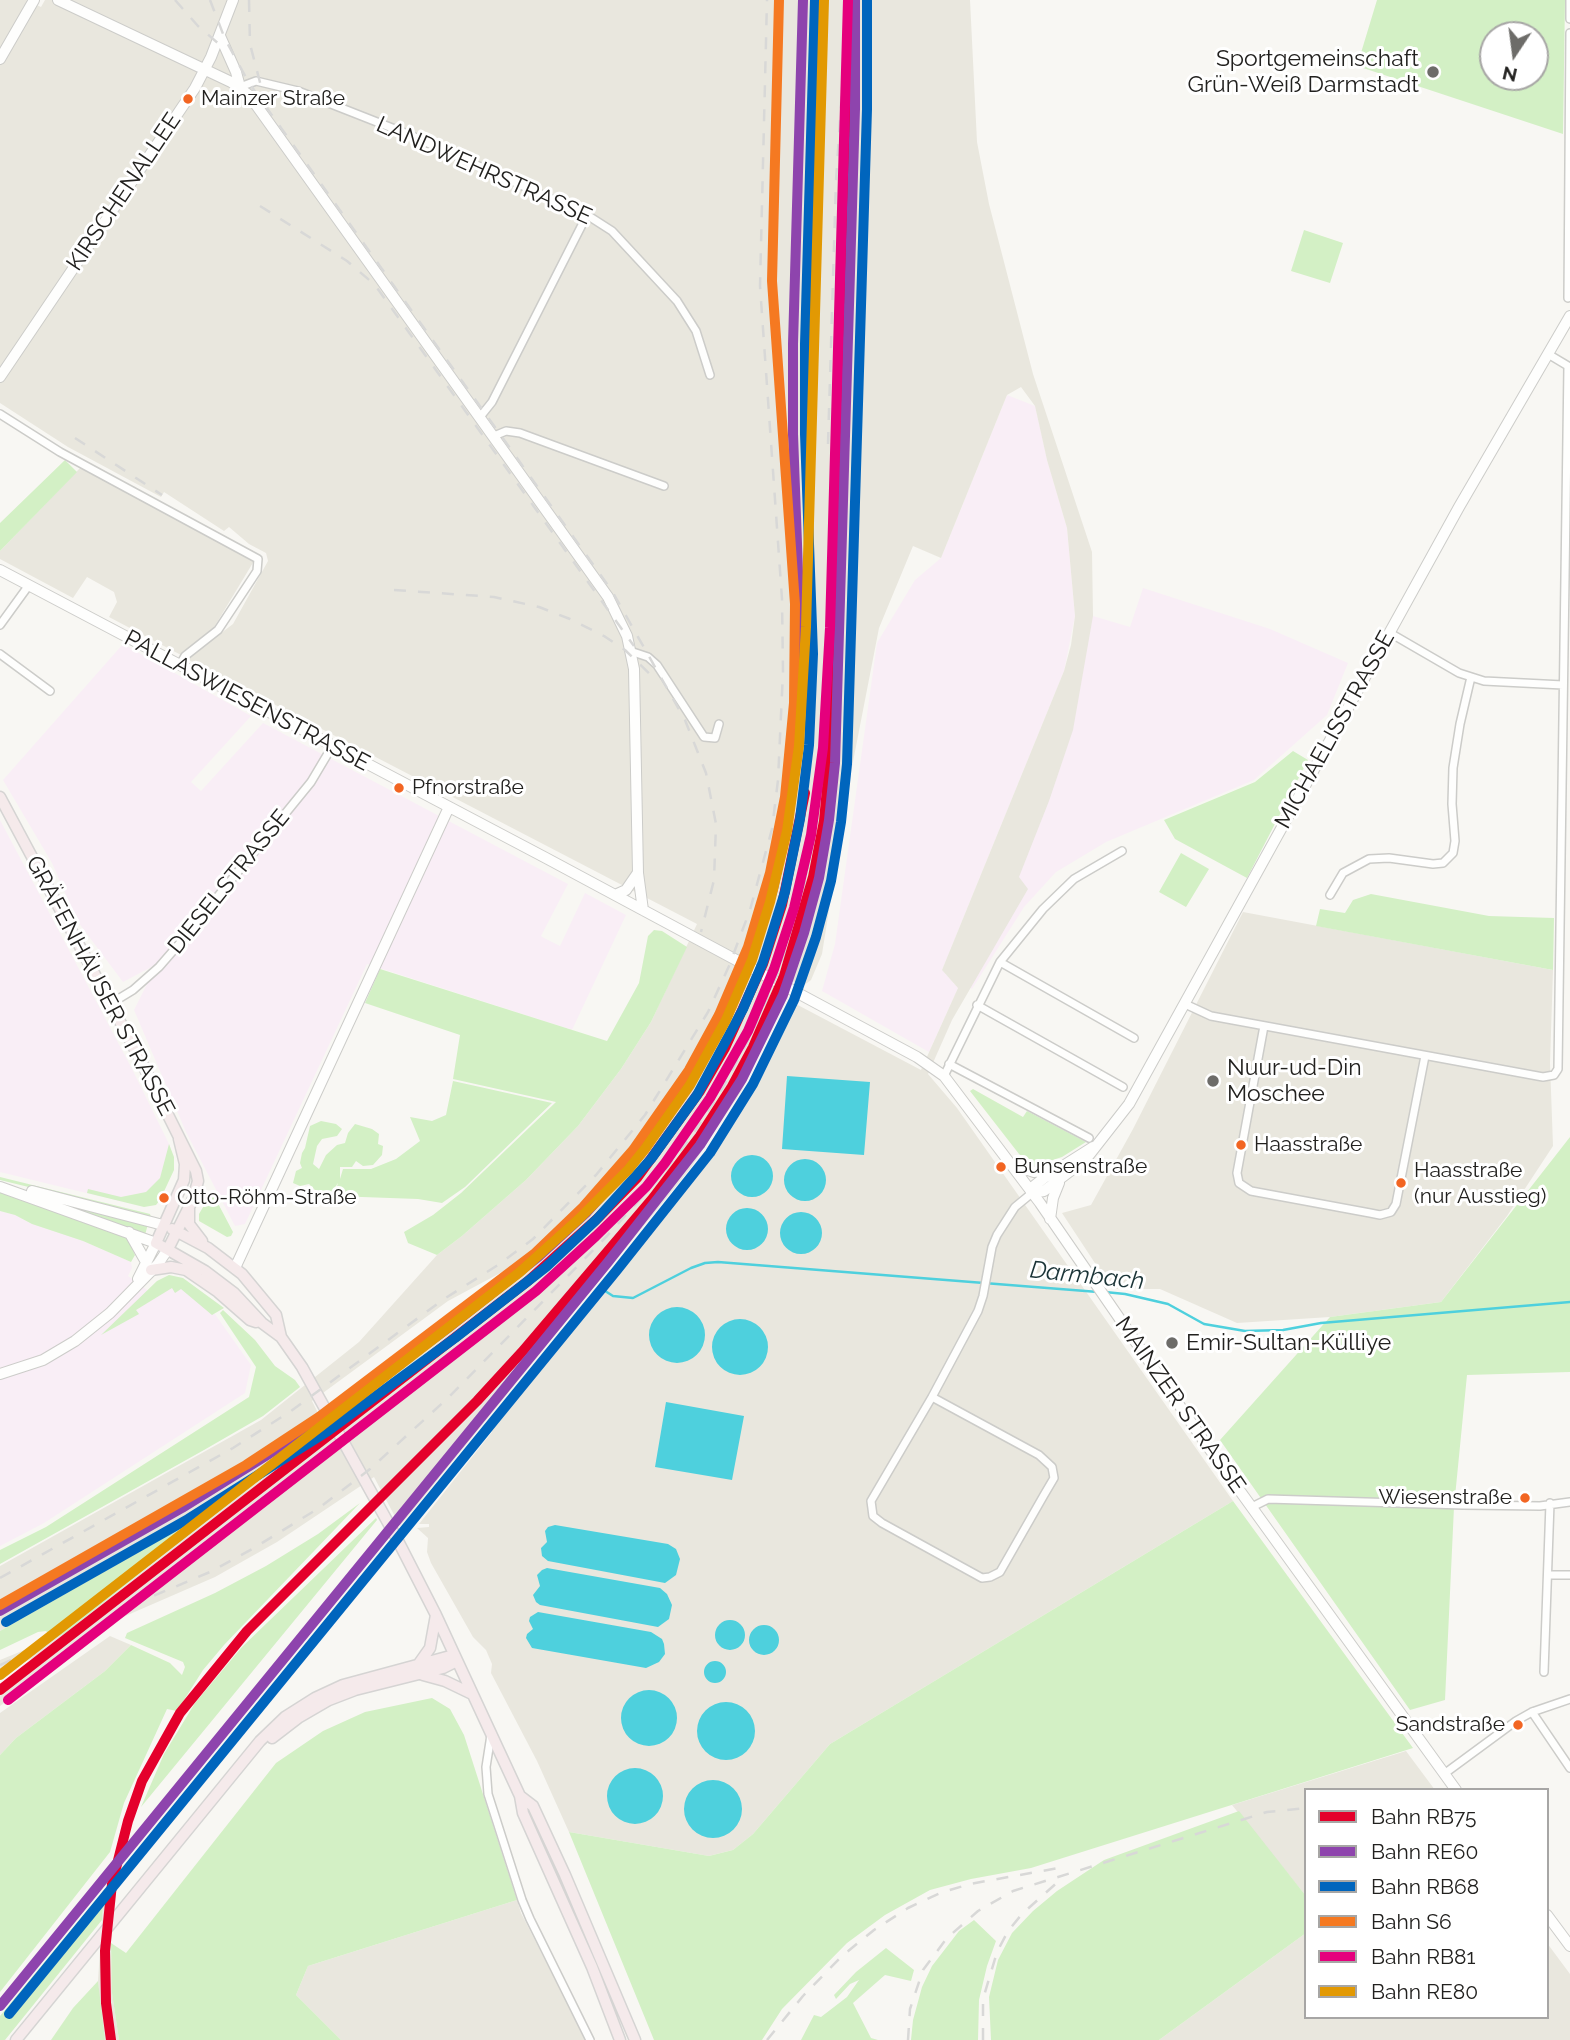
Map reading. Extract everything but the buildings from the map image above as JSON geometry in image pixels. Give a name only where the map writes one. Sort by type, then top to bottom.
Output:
[{"type":"main road","name":"GRÄFENHÄUSER STRASSE","points":[[0,797],[198,1176],[190,1206],[168,1249]]},
{"type":"main road","name":"GRÄFENHÄUSER STRASSE","points":[[156,1243],[184,1180],[185,1164],[179,1139]]},
{"type":"main road","points":[[190,1206],[189,1224],[208,1248]]},
{"type":"main road","points":[[163,1225],[208,1248],[235,1268],[276,1315],[281,1337],[324,1406],[436,1615],[520,1796],[523,1813],[592,1966],[620,2040]]},
{"type":"main road","points":[[156,1243],[205,1270],[281,1337]]},
{"type":"main road","points":[[149,1266],[186,1270],[218,1292],[250,1320],[262,1323]]},
{"type":"main road","points":[[224,1285],[235,1268]]},
{"type":"main road","points":[[417,1669],[430,1648],[436,1615]]},
{"type":"main road","points":[[16,2040],[247,1757],[298,1718],[328,1700],[456,1658]]},
{"type":"main road","points":[[417,1669],[472,1694]]},
{"type":"main road","points":[[520,1796],[533,1806],[635,2040]]},
{"type":"street","points":[[0,59],[34,0]]},
{"type":"street","points":[[58,0],[240,87],[256,103],[608,597],[621,621],[630,650],[635,696],[638,873],[643,910]]},
{"type":"street","name":"KIRSCHENALLEE","points":[[0,377],[205,70],[233,0]]},
{"type":"street","points":[[1570,0],[1570,19]]},
{"type":"street","points":[[1568,298],[1570,33]]},
{"type":"street","points":[[220,36],[240,87]]},
{"type":"street","name":"LANDWEHRSTRASSE","points":[[240,87],[256,81],[299,91],[410,135],[587,215],[612,231],[677,301],[691,320],[710,375]]},
{"type":"street","points":[[480,417],[492,402],[587,215]]},
{"type":"street","name":"MICHAELISSTRASSE","points":[[1032,1193],[1044,1191],[1060,1182],[1086,1159],[1129,1104],[1459,508],[1570,316]]},
{"type":"street","points":[[1185,1004],[1209,1015],[1543,1077],[1554,1075],[1558,1069],[1569,365],[1548,354]]},
{"type":"street","points":[[0,414],[60,452],[258,559],[257,570],[218,630],[185,656],[180,666]]},
{"type":"street","points":[[494,436],[506,431],[520,433],[664,486]]},
{"type":"street","name":"PALLASWIESENSTRASSE","points":[[0,570],[643,910]]},
{"type":"street","points":[[0,625],[29,585]]},
{"type":"street","points":[[1390,634],[1442,664],[1471,677],[1499,683],[1563,685]]},
{"type":"street","points":[[630,650],[648,657],[657,665],[702,735],[710,740],[716,737],[719,724]]},
{"type":"street","points":[[0,654],[50,691]]},
{"type":"street","points":[[1330,895],[1343,873],[1368,859],[1390,858],[1433,864],[1443,863],[1453,853],[1453,768],[1471,677]]},
{"type":"street","name":"DIESELSTRASSE","points":[[110,1004],[159,967],[179,944],[311,782],[333,746]]},
{"type":"street","points":[[235,1268],[449,807]]},
{"type":"street","points":[[944,1076],[1000,962],[1043,909],[1074,879],[1122,851]]},
{"type":"street","points":[[615,895],[626,890],[638,873]]},
{"type":"street","name":"MAINZER STRASSE","points":[[643,910],[917,1057],[944,1076],[1011,1163],[1094,1285],[1454,1788]]},
{"type":"street","points":[[1559,960],[1570,961]]},
{"type":"street","points":[[1000,962],[1134,1038]]},
{"type":"street","points":[[977,1005],[1123,1087]]},
{"type":"street","points":[[1264,1026],[1237,1173],[1239,1183],[1251,1191],[1274,1196],[1380,1215],[1391,1212],[1396,1204],[1425,1056]]},
{"type":"street","points":[[949,1064],[1089,1138]]},
{"type":"street","name":"MICHAELISSTRASSE","points":[[1032,1193],[1038,1183],[1057,1168],[1099,1144]]},
{"type":"street","points":[[1011,1163],[1034,1172],[1057,1168]]},
{"type":"street","points":[[1050,1219],[1060,1182]]},
{"type":"street","points":[[0,1185],[163,1225]]},
{"type":"street","points":[[0,1185],[156,1243],[149,1266]]},
{"type":"street","points":[[932,1396],[1039,1455],[1052,1467],[1054,1478],[1000,1572],[990,1577],[982,1577],[882,1523],[873,1516],[871,1501],[978,1311],[997,1235],[1014,1207],[1032,1193]]},
{"type":"street","points":[[129,1232],[149,1266]]},
{"type":"street","points":[[0,1374],[43,1360],[98,1324],[135,1286],[149,1266],[168,1249]]},
{"type":"street","points":[[1252,1507],[1268,1499],[1539,1506],[1570,1502]]},
{"type":"street","points":[[1544,1672],[1550,1503]]},
{"type":"street","points":[[1548,1575],[1570,1575]]},
{"type":"street","points":[[1444,1774],[1516,1721],[1532,1712],[1570,1699]]},
{"type":"street","points":[[1532,1712],[1570,1768]]},
{"type":"street","points":[[491,1734],[486,1767],[488,1794],[530,1919],[590,2040]]},
{"type":"street","points":[[1549,1918],[1570,1946]]},
{"type":"shaded area","points":[[0,0],[26,0],[41,7],[45,0],[970,0],[977,142],[989,204],[1033,374],[1092,552],[1093,616],[1073,730],[1019,877],[1028,889],[952,1020],[928,1074],[957,1108],[1233,1501],[830,1744],[753,1834],[733,1850],[709,1856],[569,1832],[537,1761],[491,1673],[492,1664],[486,1650],[473,1637],[431,1563],[427,1552],[428,1538],[417,1528],[429,1527],[429,1524],[419,1524],[492,1432],[489,1428],[498,1416],[717,1145],[753,1087],[794,1003],[921,1070],[958,988],[942,970],[1064,671],[1071,645],[1075,616],[1067,528],[1035,406],[1021,387],[1007,395],[941,558],[913,546],[879,628],[851,772],[822,954],[811,980],[803,986],[792,981],[742,1090],[690,1169],[400,1526],[374,1477],[277,1542],[215,1577],[123,1617],[0,1706],[0,1685],[34,1658],[0,1672],[0,1660],[66,1633],[227,1503],[0,1631],[0,1566],[261,1420],[359,1342],[437,1255],[526,1180],[578,1126],[621,1069],[651,1022],[697,924],[187,659],[233,624],[268,561],[266,553],[249,544],[229,527],[224,531],[164,492],[161,497],[68,447],[0,403]],"holes":[[[504,1271],[318,1413],[312,1401],[448,1301]]]},
{"type":"shaded area","points":[[1007,395],[1035,406],[1067,528],[1075,616],[1064,671],[942,970],[958,988],[929,1052],[822,991],[835,944],[877,643],[915,580],[941,558]]},
{"type":"shaded area","points":[[80,468],[254,561],[213,629],[181,655],[109,617],[117,602],[114,592],[87,577],[73,598],[0,559],[0,551]]},
{"type":"shaded area","points":[[1143,588],[1270,629],[1348,663],[1327,715],[1254,780],[1106,842],[1056,872],[1024,907],[972,989],[957,976],[1072,700],[1093,616],[1130,627]]},
{"type":"shaded area","points":[[123,644],[251,716],[191,782],[201,791],[263,723],[568,884],[541,936],[544,938],[560,946],[585,893],[626,915],[572,1030],[367,964],[245,1224],[235,1226],[186,1132],[134,1010],[157,964],[123,982],[78,922],[52,863],[3,780]]},
{"type":"shaded area","points":[[0,820],[169,1144],[171,1151],[164,1183],[127,1203],[0,1172]]},
{"type":"shaded area","points":[[1243,912],[1553,970],[1550,1063],[1553,1146],[1507,1216],[1441,1302],[1330,1317],[1237,1323],[1160,1289],[1112,1289],[1062,1213],[1091,1205],[1133,1129]]},
{"type":"shaded area","points":[[0,1211],[83,1241],[131,1262],[132,1268],[128,1276],[150,1292],[174,1281],[212,1310],[251,1365],[245,1393],[44,1523],[0,1546]]},
{"type":"shaded area","points":[[110,1636],[131,1645],[105,1671],[16,1738],[0,1755],[0,1713]]},
{"type":"shaded area","points":[[1406,1751],[1434,1788],[1304,1788],[1304,1894],[1232,1805]]},
{"type":"shaded area","points":[[104,1890],[116,1894],[111,1943],[112,1992],[119,2040],[105,2040],[101,2022],[98,1981]]},
{"type":"shaded area","points":[[517,1900],[521,1913],[586,2040],[341,2040],[296,1995],[308,1966]]},
{"type":"shaded area","points":[[1304,1934],[1304,2019],[1549,2019],[1549,1946],[1570,1974],[1570,2040],[1159,2040]]},
{"type":"green space","name":"Sportgemeinschaft Grün-Weiß Darmstadt","points":[[1377,0],[1565,0],[1563,134],[1357,66]]},
{"type":"green space","points":[[1304,230],[1343,243],[1330,283],[1291,271]]},
{"type":"green space","points":[[65,460],[77,472],[0,551],[0,523]]},
{"type":"green space","points":[[1293,751],[1308,760],[1247,878],[1175,839],[1164,820],[1255,782]]},
{"type":"green space","points":[[1181,853],[1209,869],[1186,907],[1159,892]]},
{"type":"green space","points":[[1371,894],[1489,916],[1554,918],[1553,970],[1316,926],[1320,909],[1345,913],[1353,900]]},
{"type":"green space","points":[[654,930],[662,931],[687,947],[651,1022],[621,1069],[578,1126],[526,1180],[437,1255],[408,1243],[404,1232],[433,1215],[461,1193],[556,1102],[453,1079],[460,1035],[365,1003],[380,969],[607,1041],[639,983],[648,936]]},
{"type":"green space","points":[[453,1081],[552,1103],[465,1187],[442,1203],[418,1199],[334,1196],[338,1183],[330,1195],[320,1195],[309,1184],[300,1186],[293,1183],[296,1171],[302,1168],[300,1163],[310,1126],[321,1121],[336,1124],[342,1129],[337,1136],[322,1139],[317,1146],[313,1164],[319,1169],[326,1155],[337,1145],[345,1143],[355,1124],[379,1134],[378,1144],[383,1146],[382,1155],[373,1165],[363,1166],[356,1161],[352,1167],[340,1167],[340,1179],[343,1169],[371,1169],[396,1159],[420,1141],[410,1117],[432,1121],[446,1115]]},
{"type":"green space","points":[[973,1089],[1023,1117],[1027,1111],[1086,1142],[1062,1157],[1034,1166],[1019,1154],[970,1091]]},
{"type":"green space","points":[[1570,1137],[1570,1372],[1467,1375],[1454,1507],[1445,1700],[1410,1710],[1220,1440],[1330,1317],[1441,1302]]},
{"type":"green space","points":[[169,1144],[174,1157],[174,1170],[156,1205],[144,1207],[87,1193],[88,1189],[121,1197],[146,1192],[160,1178]]},
{"type":"green space","points":[[0,1177],[150,1214],[151,1217],[0,1180]]},
{"type":"green space","points":[[0,1190],[126,1235],[135,1255],[131,1262],[83,1241],[0,1211]]},
{"type":"green space","points":[[212,1192],[233,1232],[231,1236],[227,1237],[199,1221],[199,1214]]},
{"type":"green space","points":[[67,1206],[148,1224],[145,1235]]},
{"type":"green space","points":[[169,1275],[183,1278],[224,1308],[212,1315],[181,1289],[175,1293],[172,1288],[136,1310],[139,1314],[101,1335],[157,1281]]},
{"type":"green space","points":[[223,1310],[255,1340],[275,1366],[295,1380],[300,1387],[263,1416],[0,1564],[0,1550],[46,1527],[249,1397],[256,1367],[220,1313]]},
{"type":"green space","points":[[232,1499],[66,1633],[53,1639],[46,1631],[38,1632],[0,1650],[0,1631]]},
{"type":"green space","points":[[1233,1501],[1413,1748],[1031,1868],[930,1890],[885,1915],[847,1943],[782,2009],[762,2040],[654,2040],[569,1832],[709,1856],[733,1850],[753,1834],[830,1744]]},
{"type":"green space","points":[[360,1503],[224,1645],[203,1670],[177,1711],[167,1709],[124,1803],[110,1852],[0,1992],[0,1755],[16,1738],[105,1671],[131,1645],[170,1663],[182,1675],[185,1667],[183,1662],[125,1638],[127,1633],[215,1593],[266,1566],[318,1534]]},
{"type":"green space","points":[[376,1518],[141,1807],[164,1754],[195,1703],[242,1647]]},
{"type":"green space","points":[[432,1698],[450,1709],[464,1735],[517,1900],[308,1966],[296,1995],[341,2040],[119,2040],[112,1993],[111,1943],[126,1953],[276,1763],[323,1731],[365,1712]]},
{"type":"green space","points":[[1239,1811],[1304,1893],[1304,1934],[1159,2040],[991,2040],[989,1997],[998,1960],[1012,1933],[1057,1891],[1104,1860]]},
{"type":"green space","points":[[104,1890],[102,1920],[5,2040],[0,2040],[0,2016]]},
{"type":"green space","points":[[974,1920],[996,1941],[979,2000],[978,2040],[911,2040],[913,2020],[922,1987],[932,1966],[959,1931]]},
{"type":"green space","points":[[886,1948],[914,1970],[911,1981],[885,1975],[853,2003],[871,2038],[878,2040],[801,2040],[814,2015],[821,2017],[847,1997],[859,1980],[850,1984],[836,1999],[834,1995],[856,1972]]},
{"type":"green space","points":[[98,1981],[105,2040],[51,2040],[73,2008]]},
{"type":"water","points":[[787,1076],[870,1082],[864,1155],[782,1149]]},
{"type":"water","points":[[752,1155],[767,1161],[773,1176],[767,1191],[752,1197],[737,1191],[731,1176],[737,1161]]},
{"type":"water","points":[[805,1159],[820,1165],[826,1180],[820,1195],[805,1201],[790,1195],[784,1180],[790,1165]]},
{"type":"water","points":[[747,1208],[762,1214],[768,1229],[762,1244],[747,1250],[732,1244],[726,1229],[732,1214]]},
{"type":"water","points":[[801,1212],[816,1218],[822,1233],[816,1248],[801,1254],[786,1248],[780,1233],[786,1218]]},
{"type":"water","points":[[671,1307],[683,1307],[693,1311],[701,1319],[705,1335],[701,1351],[693,1359],[683,1363],[671,1363],[661,1359],[653,1351],[649,1341],[649,1329],[653,1319],[661,1311]]},
{"type":"water","points":[[734,1319],[746,1319],[756,1323],[764,1331],[768,1347],[764,1363],[756,1371],[746,1375],[734,1375],[724,1371],[716,1363],[712,1353],[712,1341],[716,1331],[724,1323]]},
{"type":"water","points":[[666,1402],[744,1416],[732,1480],[655,1467]]},
{"type":"water","points":[[555,1525],[668,1544],[676,1549],[680,1559],[676,1575],[665,1583],[548,1561],[542,1556],[541,1548],[547,1542],[545,1531]]},
{"type":"water","points":[[547,1568],[660,1588],[667,1594],[672,1605],[669,1619],[658,1627],[540,1605],[533,1595],[540,1586],[537,1575]]},
{"type":"water","points":[[538,1612],[651,1632],[662,1639],[665,1654],[659,1662],[646,1668],[532,1648],[526,1638],[533,1629],[530,1617]]},
{"type":"water","points":[[730,1620],[741,1624],[745,1635],[741,1646],[730,1650],[719,1646],[715,1635],[719,1624]]},
{"type":"water","points":[[764,1625],[775,1629],[779,1640],[775,1651],[764,1655],[753,1651],[749,1640],[753,1629]]},
{"type":"water","points":[[715,1661],[725,1668],[726,1672],[719,1682],[715,1683],[705,1676],[704,1672],[711,1662]]},
{"type":"water","points":[[643,1690],[655,1690],[665,1694],[673,1702],[677,1718],[673,1734],[665,1742],[655,1746],[643,1746],[633,1742],[625,1734],[621,1724],[621,1712],[625,1702],[633,1694]]},
{"type":"water","points":[[726,1702],[737,1704],[750,1715],[755,1731],[753,1742],[742,1755],[726,1760],[715,1758],[702,1747],[697,1731],[699,1720],[710,1707]]},
{"type":"water","points":[[629,1768],[641,1768],[651,1772],[659,1780],[663,1796],[659,1812],[651,1820],[641,1824],[629,1824],[619,1820],[611,1812],[607,1802],[607,1790],[611,1780],[619,1772]]},
{"type":"water","points":[[707,1780],[719,1780],[734,1788],[742,1803],[742,1815],[734,1830],[719,1838],[707,1838],[692,1830],[684,1815],[684,1803],[692,1788]]},
{"type":"waterway","name":"Darmbach","points":[[602,1289],[613,1296],[633,1298],[691,1268],[718,1262],[1098,1292]]},
{"type":"waterway","name":"Darmbach","points":[[1105,1292],[1168,1304],[1204,1324],[1245,1331],[1283,1330],[1321,1323],[1570,1302]]},
{"type":"railway","points":[[175,0],[198,26],[226,50]]},
{"type":"railway","points":[[210,0],[225,39],[249,83],[612,591],[685,720],[706,773],[716,824],[714,880],[701,932]]},
{"type":"railway","points":[[249,0],[250,44],[262,90]]},
{"type":"railway","points":[[0,1578],[233,1448],[291,1411],[444,1299],[533,1239],[596,1175],[645,1115],[708,1012],[750,910],[772,829],[778,780],[783,672],[782,599],[760,286],[767,0]]},
{"type":"railway","points":[[828,444],[836,181],[845,42]]},
{"type":"railway","points":[[260,206],[347,261],[375,285],[634,646]]},
{"type":"railway","points":[[132,1605],[210,1572],[254,1548],[319,1508],[370,1469],[448,1398],[607,1236],[660,1177],[719,1094],[752,1033],[778,973],[800,905],[817,824],[827,713],[835,433]]},
{"type":"railway","points":[[75,438],[162,495]]},
{"type":"railway","points":[[394,590],[494,597],[539,607],[604,636],[625,650],[654,678]]},
{"type":"railway","points":[[0,1665],[44,1645]]},
{"type":"railway","points":[[908,2040],[910,2009],[923,1970],[947,1938],[978,1911],[1013,1891],[1267,1812],[1304,1808]]},
{"type":"railway","points":[[767,2040],[803,1996],[842,1956],[874,1930],[908,1908],[940,1893],[970,1884],[1064,1867]]},
{"type":"railway","points":[[983,2040],[983,1999],[997,1952],[1008,1931],[1022,1914],[1060,1880]]},
{"type":"rail line","name":"S6","points":[[0,1605],[246,1465],[319,1417],[534,1254],[583,1207],[633,1150],[689,1070],[719,1015],[748,947],[770,873],[785,797],[794,703],[795,604],[772,281],[779,0]]},
{"type":"rail line","name":"RE60","points":[[0,1611],[182,1508],[322,1421],[448,1328],[538,1257],[587,1212],[641,1152],[686,1089],[732,1003],[751,958],[773,889],[788,818],[797,744],[801,654],[793,434],[793,344],[803,0]]},
{"type":"rail line","name":"RB68","points":[[6,1622],[188,1519],[328,1431],[546,1267],[596,1220],[651,1159],[697,1095],[743,1009],[763,962],[785,892],[800,819],[809,745],[813,654],[805,434],[805,344],[815,0]]},
{"type":"rail line","name":"RE80","points":[[0,1675],[520,1272],[580,1218],[645,1149],[690,1085],[726,1020],[752,960],[770,902],[787,831],[799,746],[806,627],[824,0]]},
{"type":"rail line","name":"RB81","points":[[8,1700],[536,1291],[646,1187],[710,1098],[748,1031],[774,969],[794,908],[811,835],[823,748],[830,628],[848,0]]},
{"type":"rail line","name":"RB75","points":[[111,2040],[106,2003],[105,1951],[112,1884],[128,1821],[142,1781],[180,1713],[247,1631],[477,1401],[653,1198],[700,1136],[731,1088],[753,1047],[784,976],[813,877],[824,821],[829,766],[850,113],[850,0]]},
{"type":"rail line","name":"RE60","points":[[0,2006],[608,1262],[700,1145],[742,1079],[783,995],[819,878],[835,763],[855,109],[855,0]]},
{"type":"rail line","name":"RB68","points":[[9,2014],[710,1153],[753,1084],[794,1000],[816,937],[831,881],[847,764],[867,109],[867,0]]},
{"type":"rail line","name":"RB75","points":[[0,1690],[528,1281],[598,1218],[637,1178],[700,1091],[725,1048],[763,964],[782,905],[805,793]]},
{"type":"place","name":"Sportgemeinschaft Grün-Weiß Darmstadt","points":[[1433,72]]},
{"type":"place","name":"Mainzer Straße","points":[[188,99]]},
{"type":"place","name":"Pfnorstraße","points":[[399,788]]},
{"type":"place","name":"Nuur-ud-Din Moschee","points":[[1213,1081]]},
{"type":"place","name":"Haasstraße","points":[[1241,1145]]},
{"type":"place","name":"Bunsenstraße","points":[[1001,1167]]},
{"type":"place","name":"Haasstraße (nur Ausstieg)","points":[[1401,1183]]},
{"type":"place","name":"Otto-Röhm-Straße","points":[[164,1198]]},
{"type":"place","name":"Emir-Sultan-Külliye","points":[[1172,1343]]},
{"type":"place","name":"Wiesenstraße","points":[[1525,1498]]},
{"type":"place","name":"Sandstraße","points":[[1518,1725]]}]
